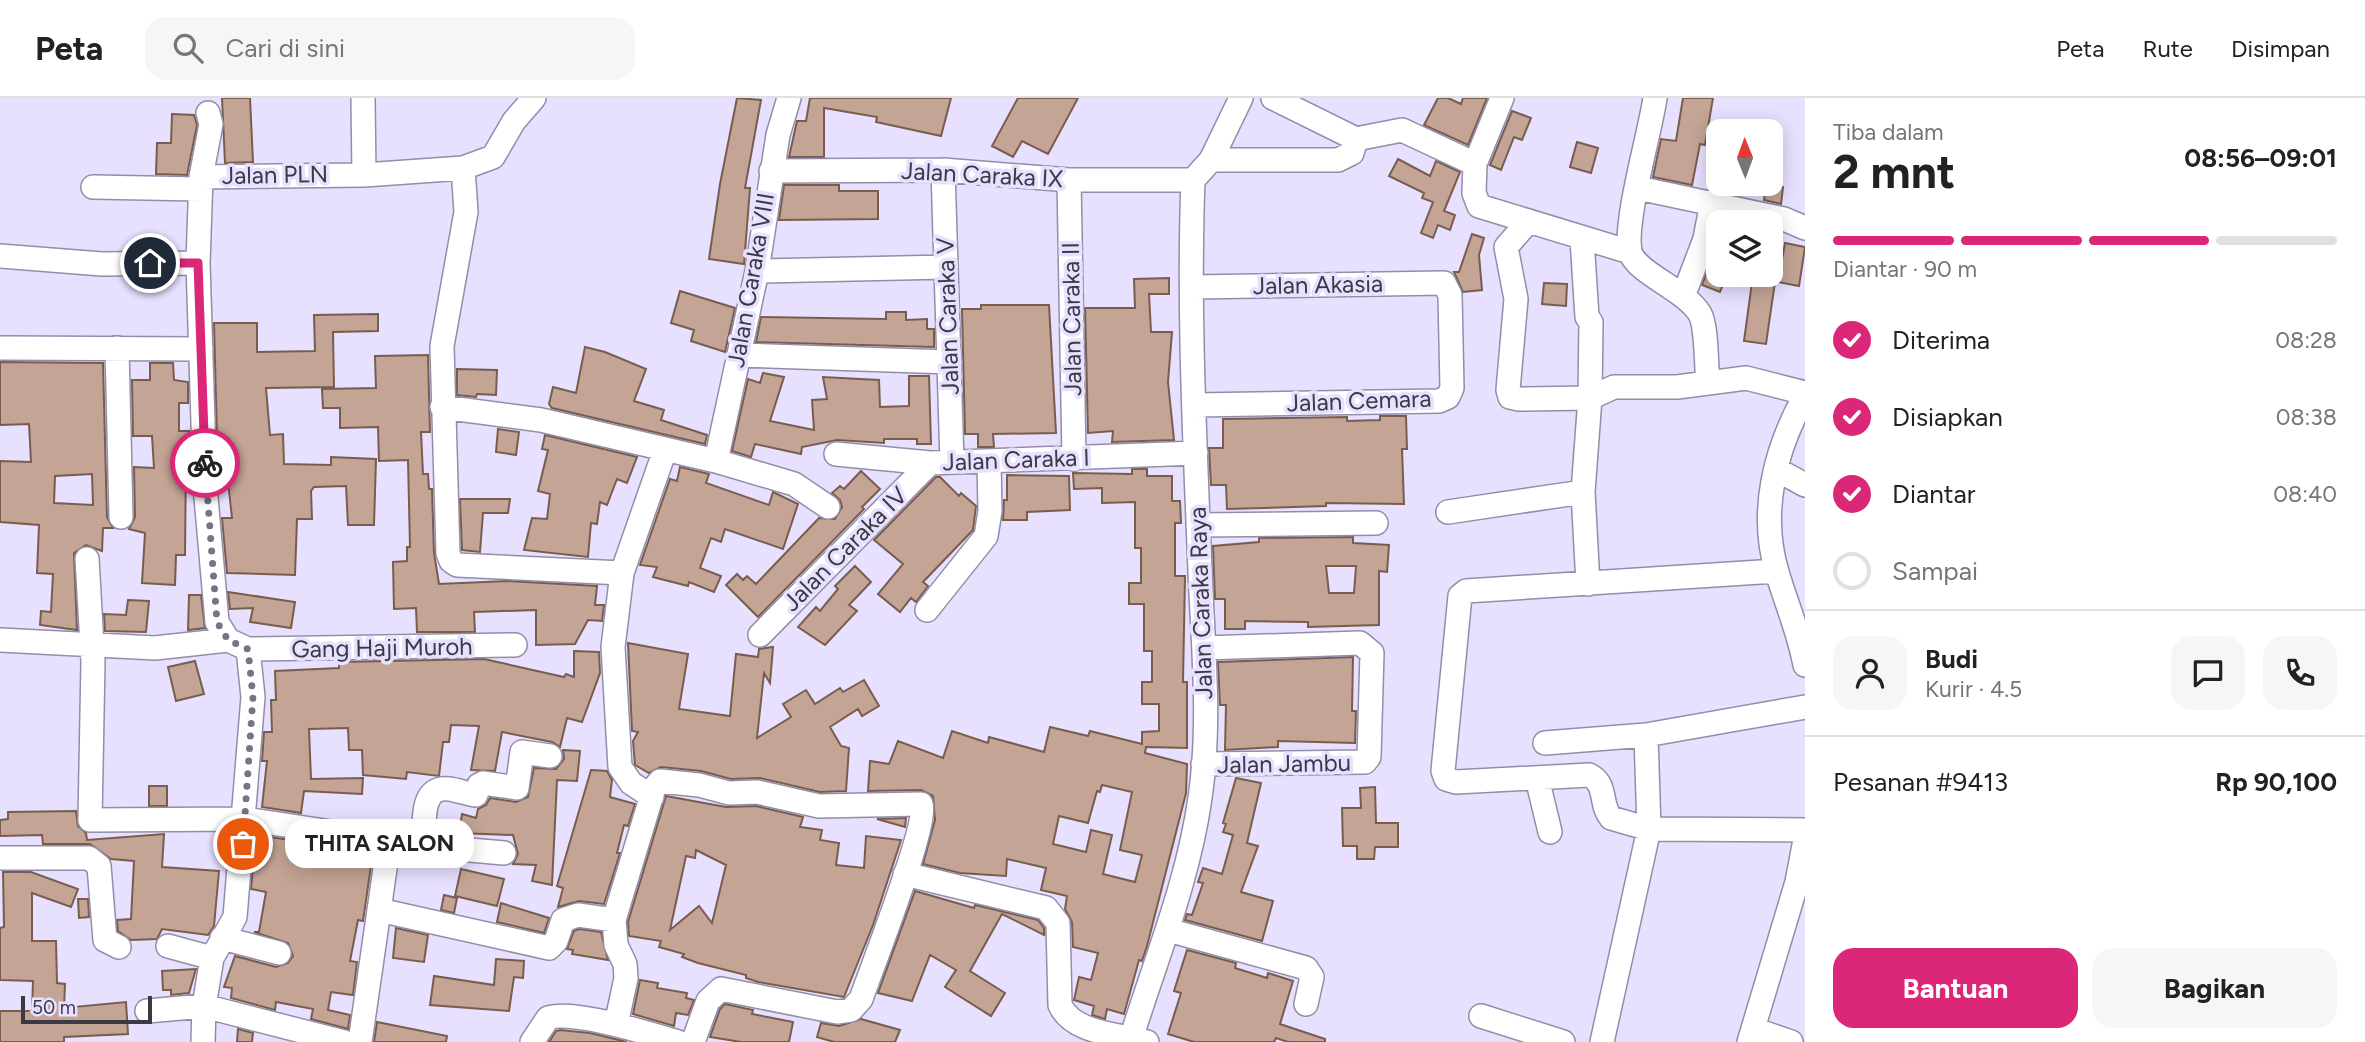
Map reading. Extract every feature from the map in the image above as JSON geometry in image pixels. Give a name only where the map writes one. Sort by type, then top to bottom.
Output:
[{"type":"street","name":"Jalan PLN","points":[[204,1042],[204,1006],[217,948],[235,917],[253,697],[238,645],[217,622],[205,486],[198,263],[201,183],[364,175],[363,98]]},
{"type":"street","points":[[364,175],[463,168],[493,157],[514,121],[534,98]]},
{"type":"street","points":[[1193,180],[1211,160],[1241,98]]},
{"type":"street","points":[[1273,98],[1356,139],[1402,130],[1475,164]]},
{"type":"street","points":[[1502,98],[1475,164],[1474,193],[1479,206],[1527,223],[1630,252],[1640,265],[1684,294],[1701,316],[1708,383]]},
{"type":"street","points":[[1630,252],[1632,215],[1655,98]]},
{"type":"street","name":"Jalan Caraka VIII","points":[[716,461],[757,271],[771,171],[788,99]]},
{"type":"street","points":[[93,187],[201,183],[211,130],[208,113]]},
{"type":"street","points":[[1211,160],[1338,160],[1352,153],[1356,139]]},
{"type":"street","points":[[463,168],[466,212],[442,346],[442,408],[451,561],[457,565],[622,573]]},
{"type":"street","name":"Jalan Caraka IX","points":[[771,171],[943,170],[1069,180],[1193,180]]},
{"type":"street","name":"Jalan Caraka V","points":[[941,462],[950,362],[943,170]]},
{"type":"street","name":"Jalan Caraka II","points":[[1069,180],[1074,458]]},
{"type":"street","name":"Jalan Caraka Raya","points":[[1127,1039],[1168,930],[1187,862],[1203,764],[1204,648],[1196,453],[1193,180]]},
{"type":"street","points":[[1638,188],[1784,219],[1805,228]]},
{"type":"street","points":[[1684,294],[1704,239],[1712,202]]},
{"type":"street","points":[[1527,223],[1506,247],[1516,299],[1508,390],[1510,397],[1590,398],[1614,387],[1677,387],[1746,378],[1805,394],[1796,439],[1776,469],[1768,514],[1776,571],[1804,650]]},
{"type":"street","points":[[1582,239],[1586,306],[1591,322],[1590,398],[1583,492],[1588,584]]},
{"type":"street","points":[[0,256],[102,264],[198,263]]},
{"type":"street","points":[[757,271],[946,267]]},
{"type":"street","name":"Jalan Akasia","points":[[1193,287],[1444,283]]},
{"type":"street","name":"Jalan Cemara","points":[[1195,405],[1439,401],[1448,397],[1452,388],[1450,295],[1444,283]]},
{"type":"street","points":[[0,348],[201,349]]},
{"type":"street","points":[[117,348],[121,517]]},
{"type":"street","points":[[739,355],[950,362]]},
{"type":"street","points":[[442,408],[541,420],[716,461],[794,484],[828,508]]},
{"type":"street","points":[[652,797],[631,783],[620,766],[613,647],[622,573],[665,450]]},
{"type":"street","name":"Jalan Caraka I","points":[[836,454],[941,462],[1196,453]]},
{"type":"street","points":[[927,610],[986,536],[990,511],[989,461]]},
{"type":"street","name":"Jalan Caraka IV","points":[[760,635],[941,462]]},
{"type":"street","points":[[1776,469],[1805,485]]},
{"type":"street","points":[[1448,512],[1583,492]]},
{"type":"street","points":[[1198,525],[1376,523]]},
{"type":"street","points":[[87,559],[93,680],[88,811],[91,820],[92,860]]},
{"type":"street","points":[[1776,571],[1465,591],[1460,596],[1443,771],[1446,779],[1455,782],[1589,775],[1596,778],[1602,788],[1607,813],[1611,818],[1649,830],[1805,830]]},
{"type":"street","name":"Gang Haji Muroh","points":[[0,640],[155,648],[238,645],[515,645]]},
{"type":"street","name":"Jalan Jambu","points":[[1203,764],[1365,762],[1369,757],[1372,653],[1367,646],[1360,643],[1204,648]]},
{"type":"street","points":[[1545,743],[1646,735],[1805,707]]},
{"type":"street","points":[[1602,1042],[1649,830],[1646,735]]},
{"type":"street","points":[[424,846],[425,804],[433,793],[447,788],[476,795],[479,785],[483,783],[517,788],[523,752],[550,756]]},
{"type":"street","points":[[1537,778],[1550,832]]},
{"type":"street","points":[[616,1025],[626,978],[625,964],[616,945],[614,920],[654,788],[660,782],[729,793],[757,792],[818,806],[917,803],[922,807],[923,815],[905,874],[861,999],[851,1010],[838,1012],[721,989],[708,1001],[693,1042]]},
{"type":"street","points":[[91,820],[245,819],[424,846],[504,853]]},
{"type":"street","points":[[1790,1042],[1751,1036],[1797,882],[1805,840]]},
{"type":"street","points":[[360,1042],[389,841]]},
{"type":"street","points":[[0,858],[92,860],[99,866],[105,940],[119,947]]},
{"type":"street","points":[[905,874],[1046,908],[1058,923],[1060,1005],[1066,1017],[1079,1026],[1127,1039]]},
{"type":"street","points":[[379,910],[549,947],[556,941],[563,920],[570,916],[614,920]]},
{"type":"street","points":[[1168,930],[1306,968],[1312,977],[1306,1004]]},
{"type":"street","points":[[168,946],[279,953]]},
{"type":"street","points":[[147,1011],[204,1006],[344,1042]]},
{"type":"street","points":[[532,1042],[543,1022],[552,1016],[616,1025],[678,1042]]},
{"type":"street","points":[[1481,1016],[1563,1042]]},
{"type":"building","points":[[222,98],[250,98],[253,162],[225,163]]},
{"type":"building","points":[[737,98],[761,100],[745,188],[750,188],[744,264],[709,259]]},
{"type":"building","points":[[810,98],[951,98],[941,136],[876,122],[877,117],[824,108],[824,157],[789,157],[797,121],[806,121]]},
{"type":"building","points":[[1018,98],[1078,98],[1048,154],[1022,141],[1013,157],[992,146]]},
{"type":"building","points":[[1438,98],[1448,98],[1461,104],[1463,98],[1487,98],[1468,145],[1424,125]]},
{"type":"building","points":[[1683,98],[1713,98],[1709,119],[1706,119],[1705,145],[1700,144],[1692,185],[1653,177],[1661,139],[1676,141]]},
{"type":"building","points":[[1512,111],[1531,118],[1522,140],[1514,137],[1501,170],[1490,165]]},
{"type":"building","points":[[172,114],[194,115],[197,125],[187,175],[156,174],[157,143],[171,143]]},
{"type":"building","points":[[1577,142],[1598,148],[1591,173],[1570,167]]},
{"type":"building","points":[[1398,159],[1430,176],[1436,161],[1460,172],[1444,211],[1455,215],[1450,230],[1438,225],[1433,238],[1421,233],[1433,202],[1422,198],[1424,193],[1389,176]]},
{"type":"building","points":[[784,185],[839,185],[839,191],[878,191],[878,219],[779,220]]},
{"type":"building","points":[[1764,196],[1782,196],[1781,204],[1764,200]]},
{"type":"building","points":[[1472,234],[1484,238],[1479,255],[1482,290],[1463,292],[1454,272],[1459,272]]},
{"type":"building","points":[[1785,243],[1805,247],[1799,286],[1783,283]]},
{"type":"building","points":[[1169,278],[1169,294],[1149,294],[1151,332],[1172,332],[1168,382],[1174,440],[1112,442],[1113,431],[1088,433],[1085,308],[1135,308],[1134,279]]},
{"type":"building","points":[[1544,283],[1567,284],[1566,306],[1542,304]]},
{"type":"building","points":[[1707,287],[1722,287],[1720,292]]},
{"type":"building","points":[[1751,287],[1774,287],[1766,344],[1744,341]]},
{"type":"building","points":[[680,291],[735,308],[725,352],[691,341],[694,330],[671,323]]},
{"type":"building","points":[[981,305],[1049,305],[1056,433],[993,434],[994,447],[978,447],[978,434],[965,434],[962,309],[981,309]]},
{"type":"building","points":[[886,312],[906,312],[906,320],[927,319],[927,329],[934,329],[934,347],[756,342],[761,317],[886,319]]},
{"type":"building","points":[[378,314],[378,331],[333,332],[334,387],[266,388],[270,435],[283,434],[284,464],[331,465],[331,457],[376,459],[374,525],[348,525],[346,486],[314,487],[311,491],[312,519],[297,519],[295,575],[227,573],[222,518],[232,518],[223,437],[217,437],[214,323],[257,323],[257,352],[315,351],[314,315]]},
{"type":"building","points":[[585,347],[646,369],[634,401],[664,410],[661,420],[707,435],[705,444],[552,408],[549,404],[553,387],[576,393]]},
{"type":"building","points":[[428,355],[430,432],[421,432],[423,474],[428,474],[429,489],[432,489],[434,553],[439,584],[507,581],[597,586],[595,605],[604,605],[602,621],[588,620],[575,644],[536,645],[536,610],[474,612],[475,632],[417,632],[416,608],[394,609],[393,562],[407,561],[407,547],[410,547],[408,460],[379,461],[378,427],[340,428],[340,408],[323,408],[322,389],[376,388],[375,356]]},
{"type":"building","points":[[0,362],[103,363],[107,517],[113,528],[103,528],[102,551],[86,545],[74,553],[77,630],[40,625],[41,611],[51,612],[53,574],[37,573],[39,525],[0,522],[0,461],[31,462],[29,424],[0,425]],"holes":[[[92,474],[93,505],[54,503],[55,476]]]},
{"type":"building","points":[[150,363],[173,363],[174,380],[188,382],[188,403],[179,403],[179,431],[189,431],[190,455],[186,455],[185,555],[176,555],[175,585],[142,583],[145,533],[129,529],[135,517],[134,467],[154,468],[152,436],[133,436],[132,380],[150,380]]},
{"type":"building","points":[[457,369],[497,370],[496,395],[457,395]]},
{"type":"building","points":[[763,373],[784,377],[770,421],[814,430],[812,400],[827,399],[823,377],[879,380],[880,407],[909,406],[909,376],[929,376],[931,444],[917,444],[917,439],[884,439],[884,443],[837,440],[802,447],[801,454],[755,444],[751,457],[732,451],[748,379],[760,383]]},
{"type":"building","points":[[1380,416],[1406,416],[1407,449],[1402,449],[1404,504],[1326,503],[1326,506],[1227,509],[1226,485],[1211,485],[1209,448],[1223,448],[1223,419],[1347,417],[1347,421],[1380,420]]},
{"type":"building","points":[[498,429],[519,432],[516,455],[496,452]]},
{"type":"building","points":[[545,435],[637,457],[627,483],[617,479],[607,505],[600,502],[597,524],[591,523],[588,557],[524,550],[532,518],[547,519],[550,494],[538,491],[548,450],[542,449]]},
{"type":"building","points":[[680,467],[709,474],[706,483],[769,505],[773,492],[798,504],[783,549],[725,529],[721,542],[711,538],[700,568],[721,576],[714,592],[689,582],[688,586],[653,577],[657,567],[640,565],[670,479],[677,481]]},
{"type":"building","points":[[1132,469],[1147,469],[1147,476],[1172,476],[1172,501],[1180,501],[1181,523],[1175,523],[1175,576],[1185,576],[1183,682],[1187,682],[1187,748],[1146,747],[1145,753],[1187,764],[1186,793],[1147,946],[1142,961],[1139,960],[1124,1014],[1107,1009],[1105,1019],[1092,1015],[1094,1006],[1074,1000],[1079,977],[1091,980],[1098,953],[1073,947],[1072,922],[1065,909],[1067,896],[1041,890],[1046,868],[1007,859],[1006,876],[960,873],[923,864],[935,820],[933,796],[921,790],[868,791],[870,761],[889,764],[898,741],[943,758],[952,731],[988,743],[989,737],[1044,752],[1050,727],[1088,736],[1090,731],[1142,744],[1142,732],[1159,731],[1159,704],[1142,704],[1142,682],[1152,682],[1152,651],[1144,651],[1144,604],[1129,604],[1129,583],[1141,583],[1141,548],[1135,548],[1135,502],[1102,503],[1102,488],[1074,489],[1073,473],[1132,474]],"holes":[[[1102,785],[1132,792],[1120,850],[1142,855],[1135,882],[1103,874],[1112,835],[1091,830],[1086,852],[1053,844],[1059,816],[1088,823],[1097,791],[1100,792]]]},
{"type":"building","points":[[861,471],[880,489],[862,507],[864,509],[758,617],[726,585],[737,574],[743,580],[747,576],[756,584],[819,518],[835,519],[842,507],[840,500],[832,493],[840,486],[844,489]]},
{"type":"building","points":[[1007,475],[1069,476],[1070,510],[1027,512],[1027,520],[1003,520],[1004,500],[1007,500]]},
{"type":"building","points":[[936,477],[940,477],[959,496],[961,493],[976,506],[973,530],[923,582],[928,586],[916,602],[911,598],[900,612],[878,594],[903,564],[874,540]]},
{"type":"building","points":[[460,499],[510,499],[508,513],[483,513],[480,552],[462,550]]},
{"type":"building","points":[[1353,537],[1353,543],[1389,545],[1387,572],[1379,571],[1379,625],[1308,627],[1308,622],[1245,621],[1245,629],[1225,629],[1225,599],[1215,599],[1213,546],[1259,542],[1259,538]],"holes":[[[1326,566],[1356,566],[1354,593],[1329,593]]]},
{"type":"building","points":[[855,566],[871,582],[849,605],[857,611],[825,645],[798,627],[816,607],[820,611],[838,589],[835,586]]},
{"type":"building","points":[[228,592],[295,602],[291,628],[250,622],[253,608],[230,609]]},
{"type":"building","points":[[189,595],[201,595],[205,628],[188,630]]},
{"type":"building","points":[[128,600],[149,601],[146,632],[105,631],[104,614],[126,615]]},
{"type":"building","points":[[628,643],[688,654],[679,709],[730,716],[736,654],[758,657],[759,649],[773,647],[770,683],[764,673],[757,738],[791,717],[783,704],[806,690],[815,704],[840,688],[843,692],[864,680],[879,706],[862,716],[858,709],[830,727],[841,746],[849,748],[846,791],[820,792],[760,778],[731,779],[701,771],[661,767],[649,773],[635,765],[633,741],[638,732],[632,731]]},
{"type":"building","points":[[574,651],[599,652],[600,673],[582,722],[567,718],[560,747],[552,742],[502,732],[495,771],[471,770],[479,726],[451,725],[449,742],[443,742],[439,776],[407,772],[406,779],[363,775],[362,750],[349,750],[348,728],[309,729],[311,779],[363,778],[362,794],[304,791],[301,813],[262,807],[267,761],[262,761],[264,732],[272,732],[271,700],[276,700],[275,671],[339,668],[339,662],[484,659],[574,677]]},
{"type":"building","points":[[1353,657],[1352,711],[1356,711],[1355,743],[1278,741],[1278,747],[1225,750],[1226,705],[1220,705],[1218,662]]},
{"type":"building","points":[[195,661],[204,694],[176,701],[168,667]]},
{"type":"building","points":[[563,750],[580,751],[577,781],[557,780],[552,885],[532,881],[536,865],[513,864],[518,854],[513,835],[459,833],[462,814],[476,818],[478,809],[486,805],[490,798],[516,802],[528,797],[534,768],[556,769],[564,759]]},
{"type":"building","points":[[591,770],[607,771],[612,780],[610,797],[635,804],[628,826],[624,825],[617,853],[620,853],[604,904],[579,901],[558,907],[563,888],[557,886]]},
{"type":"building","points":[[1236,778],[1261,783],[1247,843],[1258,846],[1241,892],[1273,901],[1262,941],[1185,920],[1187,914],[1192,915],[1203,883],[1198,882],[1203,868],[1222,874],[1233,835],[1223,832],[1226,824],[1223,823]]},
{"type":"building","points":[[149,786],[167,786],[167,806],[149,806]]},
{"type":"building","points":[[1375,787],[1376,823],[1398,823],[1398,847],[1375,847],[1374,859],[1357,859],[1357,846],[1343,846],[1342,808],[1361,808],[1360,788]]},
{"type":"building","points":[[666,796],[726,807],[756,806],[803,817],[800,827],[822,830],[820,840],[839,843],[836,865],[864,868],[866,836],[901,840],[873,925],[844,997],[758,982],[746,978],[746,975],[698,963],[682,957],[684,954],[659,947],[661,941],[629,936],[628,922]],"holes":[[[696,850],[726,865],[712,923],[699,906],[670,930],[686,856],[695,858]]]},
{"type":"building","points":[[76,811],[78,826],[86,833],[87,840],[164,834],[162,867],[219,871],[214,926],[208,935],[162,929],[157,939],[131,940],[118,931],[117,920],[131,919],[134,861],[111,859],[90,844],[43,844],[42,835],[0,836],[0,820],[8,819],[8,812]]},
{"type":"building","points":[[906,818],[905,827],[877,819]]},
{"type":"building","points":[[256,835],[373,852],[363,921],[358,920],[350,961],[357,962],[353,995],[331,992],[328,1010],[350,1015],[348,1029],[311,1019],[313,1009],[276,1002],[275,1010],[231,998],[232,988],[224,987],[235,956],[276,967],[288,963],[293,956],[288,943],[254,932],[259,932],[266,892],[251,889]]},
{"type":"building","points":[[461,869],[504,879],[497,906],[455,896]]},
{"type":"building","points":[[3,872],[31,872],[78,889],[71,907],[32,893],[32,941],[56,941],[57,983],[65,984],[64,1008],[126,1002],[128,1034],[64,1037],[64,1042],[0,1042],[0,1011],[32,1011],[33,981],[0,980],[0,928],[4,927]]},
{"type":"building","points":[[915,891],[974,908],[975,905],[1038,920],[1044,928],[1044,935],[1002,914],[970,971],[1005,993],[991,1016],[945,987],[956,970],[930,955],[912,1001],[878,993]]},
{"type":"building","points":[[444,895],[457,898],[454,913],[441,910]]},
{"type":"building","points":[[78,899],[88,899],[89,917],[79,918]]},
{"type":"building","points":[[501,903],[549,918],[544,933],[497,922]]},
{"type":"building","points":[[396,928],[428,935],[424,962],[393,958]]},
{"type":"building","points":[[579,929],[601,932],[608,960],[572,954],[573,950],[567,949],[574,931]]},
{"type":"building","points":[[1187,950],[1236,963],[1235,968],[1267,978],[1268,973],[1293,981],[1280,1024],[1325,1039],[1325,1042],[1288,1042],[1276,1038],[1274,1042],[1194,1042],[1168,1034],[1181,993],[1174,991]]},
{"type":"building","points":[[496,959],[524,961],[523,978],[514,977],[509,1011],[430,1005],[434,976],[494,985]]},
{"type":"building","points":[[196,969],[189,993],[171,995],[171,990],[163,990],[162,971]]},
{"type":"building","points":[[640,980],[658,983],[657,988],[687,993],[686,998],[694,1000],[688,1015],[676,1013],[674,1026],[633,1014]]},
{"type":"building","points":[[725,1004],[753,1010],[752,1014],[793,1022],[789,1042],[741,1042],[710,1037],[720,1009]]},
{"type":"building","points":[[861,1019],[900,1030],[895,1042],[834,1042],[817,1037],[821,1023],[839,1026]]},
{"type":"building","points":[[377,1022],[447,1036],[446,1042],[374,1042]]},
{"type":"building","points":[[238,1029],[253,1033],[252,1042],[237,1042]]},
{"type":"building","points":[[556,1031],[590,1033],[627,1042],[549,1042]]},
{"type":"way so far","points":[[205,463],[217,622],[228,640],[248,649],[253,697],[243,844]]},
{"type":"place","name":"THITA SALON","points":[[243,844]]},
{"type":"route","points":[[150,263],[198,263],[205,463]]}]
